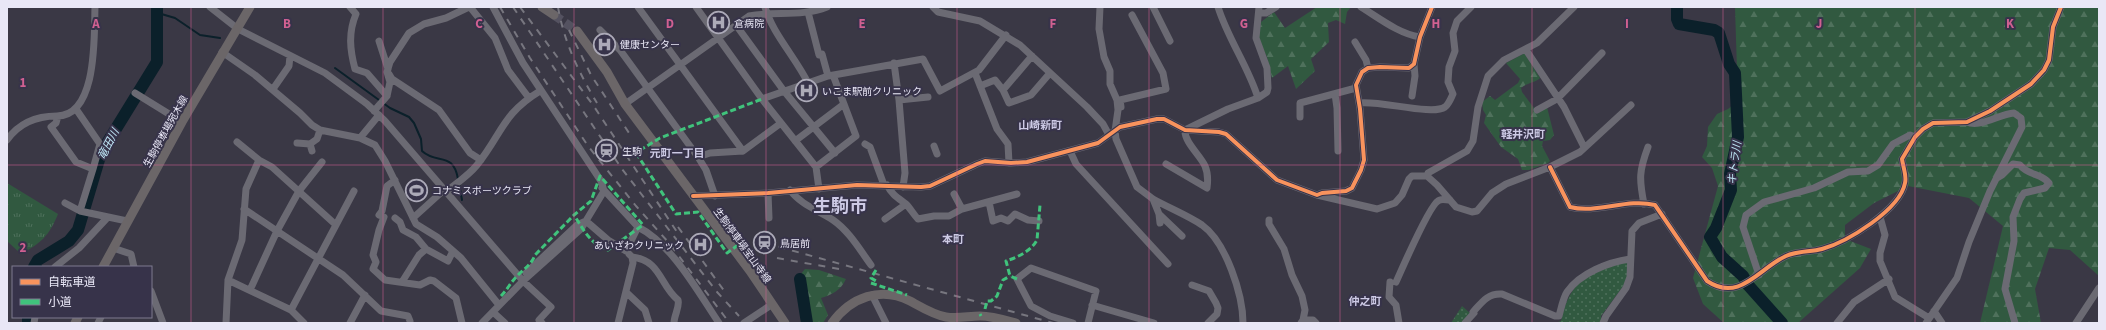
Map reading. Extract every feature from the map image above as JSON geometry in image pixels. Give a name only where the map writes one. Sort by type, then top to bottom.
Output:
[{"type":"main road","name":"生駒停車場宛木線","points":[[104,266],[182,122],[250,7]]},
{"type":"main road","points":[[542,7],[554,15]]},
{"type":"main road","points":[[577,31],[607,72],[625,104]]},
{"type":"main road","name":"生駒停車場宝山寺線","points":[[625,104],[750,271],[784,323]]},
{"type":"main road","points":[[832,323],[852,303],[872,295],[891,294],[946,317],[981,316],[1016,323]]},
{"type":"street","points":[[7,140],[20,126],[27,122],[53,115],[58,116],[76,109],[86,90],[93,65],[95,7]]},
{"type":"street","points":[[210,7],[238,28],[331,77],[377,111],[523,281],[540,294],[551,307],[539,320],[542,323]]},
{"type":"street","points":[[350,7],[356,14],[351,25],[350,40],[355,70],[367,73],[385,98]]},
{"type":"street","points":[[360,138],[385,98],[390,82],[388,70],[397,50],[411,31],[424,24],[446,18],[470,7],[495,38],[508,70],[529,98]]},
{"type":"street","points":[[493,7],[515,50],[576,146],[601,181],[604,191],[638,227],[656,238],[687,277],[719,323]]},
{"type":"street","points":[[638,7],[679,66],[743,151]]},
{"type":"street","points":[[696,7],[762,99],[816,168],[819,189]]},
{"type":"street","points":[[625,104],[749,16],[766,10],[808,12],[827,7]]},
{"type":"street","points":[[933,7],[938,12],[980,21],[1006,36],[1032,56],[1098,118],[1115,131]]},
{"type":"street","points":[[1100,7],[1099,29],[1104,57],[1110,71],[1110,84],[1117,100],[1118,110],[1115,131],[1119,148],[1137,187],[1153,199],[1203,225],[1212,236],[1231,268],[1239,295],[1243,323]]},
{"type":"street","points":[[1153,7],[1170,41]]},
{"type":"street","points":[[1218,7],[1230,41],[1248,71],[1258,98]]},
{"type":"street","points":[[1185,130],[1228,109],[1265,94],[1268,88],[1267,68],[1256,38],[1259,10],[1266,13],[1276,7]]},
{"type":"street","points":[[1361,7],[1391,26],[1413,36],[1420,37]]},
{"type":"street","points":[[1412,96],[1415,76],[1414,64],[1420,37],[1432,7]]},
{"type":"street","points":[[1359,103],[1370,101],[1433,111],[1444,108],[1448,105],[1452,94],[1448,82],[1449,67],[1455,51],[1454,33],[1457,21],[1471,7]]},
{"type":"street","points":[[1427,176],[1428,173],[1467,151],[1473,140],[1478,107],[1488,76],[1504,60],[1526,50],[1549,32],[1574,7]]},
{"type":"street","points":[[1550,167],[1570,207],[1587,210],[1602,206],[1644,204],[1655,205],[1707,281],[1717,288],[1737,287],[1759,275],[1788,255],[1822,249],[1844,241],[1880,217],[1902,194],[1906,177],[1902,160],[1915,137],[1923,129],[1933,123],[1967,122],[2020,93],[2044,70],[2049,60],[2054,21],[2061,7]]},
{"type":"street","points":[[766,10],[808,83]]},
{"type":"street","points":[[808,12],[820,55],[822,54],[856,136],[816,168]]},
{"type":"street","points":[[1115,131],[1122,113],[1120,100],[1166,89],[1163,73],[1132,15]]},
{"type":"street","points":[[736,25],[784,91],[835,153]]},
{"type":"street","points":[[600,30],[620,50],[698,157],[706,170],[715,196]]},
{"type":"street","points":[[762,99],[831,75],[924,59],[940,91],[975,73],[1006,36]]},
{"type":"street","points":[[379,41],[392,79],[439,110],[470,153],[481,160]]},
{"type":"street","points":[[1355,42],[1366,60],[1368,68]]},
{"type":"street","points":[[1526,50],[1557,99],[1564,107],[1584,147]]},
{"type":"street","points":[[222,52],[273,89],[312,125],[320,130],[360,138],[375,145],[380,151],[413,218],[420,228],[429,231],[453,251],[499,305]]},
{"type":"street","points":[[1537,110],[1557,99],[1602,53]]},
{"type":"street","points":[[273,89],[289,66],[290,56]]},
{"type":"street","points":[[1003,90],[1032,56]]},
{"type":"street","points":[[894,63],[899,100],[905,173],[903,187]]},
{"type":"street","points":[[1317,195],[1322,193],[1346,191],[1352,188],[1357,180],[1364,160],[1359,103],[1356,88],[1362,72],[1368,68],[1409,68],[1414,64]]},
{"type":"street","points":[[975,73],[997,129],[1008,144],[1009,163]]},
{"type":"street","points":[[980,86],[995,80],[1003,90],[1009,103],[1031,95],[1050,73]]},
{"type":"street","points":[[1300,117],[1300,103],[1356,88]]},
{"type":"street","points":[[413,218],[481,160],[507,118],[516,107],[540,91]]},
{"type":"street","points":[[138,94],[182,122]]},
{"type":"street","points":[[1334,94],[1337,108],[1338,150]]},
{"type":"street","points":[[899,100],[928,97]]},
{"type":"street","points":[[795,141],[844,104]]},
{"type":"street","points":[[693,196],[768,193],[857,185],[885,185],[903,187],[930,186],[985,161],[1009,163],[1027,162],[1098,143],[1115,131],[1145,121],[1164,119],[1185,130],[1219,132],[1226,134],[1277,180],[1317,195],[1377,209],[1395,202],[1402,195],[1408,179],[1412,176],[1427,176],[1460,210],[1472,212],[1477,211],[1497,189],[1524,176],[1550,167],[1580,152],[1631,106]]},
{"type":"street","points":[[76,109],[100,144],[83,212]]},
{"type":"street","points":[[1880,217],[1885,235],[1880,253],[1880,261],[1897,300],[1906,303],[1928,320],[1957,278],[1969,242],[1997,178],[2022,127],[2021,118],[2014,113],[2000,116],[1979,124],[1973,125],[1967,122]]},
{"type":"street","points":[[58,116],[56,123],[51,127],[76,162],[93,169]]},
{"type":"street","points":[[698,157],[710,153],[743,151],[781,123]]},
{"type":"street","points":[[297,143],[311,147],[317,139],[320,130]]},
{"type":"street","points":[[1166,164],[1207,188],[1206,168],[1189,142],[1185,134],[1185,130]]},
{"type":"street","points":[[1759,275],[1743,227],[1746,215],[1755,207],[1764,202],[1814,188],[1848,172],[1868,171],[1878,165],[1893,144],[1910,135],[1915,137]]},
{"type":"street","points":[[237,142],[259,160],[272,167],[336,225]]},
{"type":"street","points":[[865,144],[870,147],[885,185],[893,194],[906,204],[918,220],[934,216],[949,216],[962,209],[1017,194]]},
{"type":"street","points":[[934,146],[937,154]]},
{"type":"street","points":[[1644,204],[1640,170],[1648,147]]},
{"type":"street","points":[[1070,151],[1076,164],[1168,264]]},
{"type":"street","points":[[226,323],[228,280],[242,240],[246,189],[259,160]]},
{"type":"street","points":[[250,290],[277,231],[299,191],[322,162]]},
{"type":"street","points":[[1997,178],[2013,164],[2020,165],[2025,171],[2046,180],[2049,183],[2045,188],[2024,193],[2020,198],[2013,217],[2014,241],[2005,289],[2015,323]]},
{"type":"street","points":[[395,180],[387,186],[382,216],[374,247],[373,255],[376,262],[373,269],[385,280],[420,285],[430,280],[438,284],[456,298],[462,323]]},
{"type":"street","points":[[790,190],[815,212],[833,220],[871,265]]},
{"type":"street","points":[[291,310],[354,191]]},
{"type":"street","points":[[482,323],[523,281],[581,229],[604,191]]},
{"type":"street","points":[[768,193],[769,218]]},
{"type":"street","points":[[954,194],[962,209]]},
{"type":"street","points":[[1153,199],[1159,214],[1160,223]]},
{"type":"street","points":[[1399,323],[1396,305],[1389,297],[1393,282],[1436,202],[1442,199],[1450,200]]},
{"type":"street","points":[[989,202],[993,221],[1001,218],[1008,221],[1015,214],[1028,220],[1039,221]]},
{"type":"street","points":[[65,203],[83,212],[127,221]]},
{"type":"street","points":[[885,220],[906,204]]},
{"type":"street","points":[[244,209],[343,275],[381,311],[408,316],[410,321]]},
{"type":"street","points":[[1159,214],[1182,236]]},
{"type":"street","points":[[1609,323],[1605,319],[1626,288],[1630,277],[1632,263],[1630,259],[1632,231],[1634,226],[1662,214]]},
{"type":"street","points":[[56,266],[79,248],[108,218]]},
{"type":"street","points":[[395,218],[400,222],[403,230],[416,237],[426,248],[448,261],[453,251]]},
{"type":"street","points":[[586,220],[608,240],[626,251],[632,257],[633,263],[618,323]]},
{"type":"street","points":[[1269,220],[1269,224],[1284,249],[1287,263],[1302,296],[1304,310],[1302,322],[1313,320],[1316,323]]},
{"type":"street","points":[[626,251],[638,227]]},
{"type":"street","points":[[113,248],[131,254],[134,266]]},
{"type":"street","points":[[402,282],[419,255],[426,248]]},
{"type":"street","points":[[632,257],[637,257],[655,267],[678,300],[679,304],[674,318],[674,323]]},
{"type":"street","points":[[1465,323],[1485,298],[1496,294],[1502,294],[1555,316],[1559,316],[1566,292],[1589,272],[1618,261],[1630,259]]},
{"type":"street","points":[[1073,323],[1050,316],[1032,306],[1017,279],[1031,268],[1096,291],[1088,323]]},
{"type":"street","points":[[1837,323],[1854,302],[1889,279]]},
{"type":"street","points":[[228,280],[291,310],[304,323]]},
{"type":"street","points":[[1192,285],[1209,291],[1216,302],[1218,314],[1208,323]]},
{"type":"street","points":[[2076,323],[2099,288]]},
{"type":"street","points":[[626,292],[645,310],[649,323]]},
{"type":"street","points":[[152,294],[163,323]]},
{"type":"street","points":[[350,323],[365,295]]},
{"type":"street","points":[[872,295],[886,323]]},
{"type":"street","points":[[744,323],[771,305]]},
{"type":"street","points":[[1092,305],[1154,323]]},
{"type":"street","points":[[1934,311],[1942,323]]},
{"type":"street","points":[[493,312],[505,323]]},
{"type":"green space","points":[[1317,7],[1351,7],[1347,12],[1345,24],[1336,20],[1328,23],[1329,42],[1311,59],[1315,71],[1296,89],[1288,66],[1272,78],[1267,57],[1258,38],[1261,22],[1274,12],[1285,28]]},
{"type":"green space","points":[[1735,7],[2099,7],[2099,276],[2070,250],[2049,248],[2035,289],[2041,323],[1980,323],[2003,226],[1969,198],[1908,186],[1874,203],[1845,225],[1845,239],[1871,249],[1860,268],[1798,323],[1724,323],[1703,304],[1693,278],[1718,186],[1712,168],[1702,157],[1707,146],[1708,127],[1717,114],[1728,109],[1738,101]]},
{"type":"green space","points":[[1525,54],[1540,78],[1523,86],[1521,88],[1522,92],[1537,112],[1547,107],[1554,135],[1550,140],[1543,141],[1542,146],[1550,161],[1529,170],[1522,170],[1518,159],[1501,147],[1484,123],[1486,115],[1483,110],[1482,102],[1490,96],[1495,100],[1518,83],[1520,79],[1506,63]]},
{"type":"green space","points":[[7,183],[58,214],[44,238],[21,254],[7,241]]},
{"type":"green space","points":[[1626,262],[1628,264],[1627,281],[1601,316],[1602,323],[1555,323],[1561,321],[1570,296],[1583,280],[1591,274]]},
{"type":"green space","points":[[805,269],[819,270],[846,279],[836,292],[821,298],[828,315],[823,323],[808,323],[806,309],[797,284],[798,279]]},
{"type":"green space","points":[[1462,306],[1471,314],[1462,323],[1451,323]]},
{"type":"waterway","name":"竜田川","points":[[35,266],[38,260],[69,241],[78,230],[101,153],[157,62],[157,7]]},
{"type":"waterway","name":"キトラ川","points":[[1677,7],[1677,19],[1679,24],[1714,30],[1719,33],[1729,64],[1735,73],[1738,137],[1730,174],[1731,190],[1716,228],[1710,237],[1722,257],[1743,276],[1748,285],[1782,323]]},
{"type":"waterway","points":[[158,13],[175,18],[200,35],[220,38]]},
{"type":"waterway","points":[[335,68],[390,108],[409,117],[414,123],[421,139],[422,151],[452,165],[456,170],[458,179]]},
{"type":"waterway","points":[[459,183],[462,200]]},
{"type":"waterway","points":[[800,279],[807,323]]},
{"type":"waterway","name":"竜田川","points":[[28,318],[28,323]]},
{"type":"tunnel","points":[[554,15],[577,31]]},
{"type":"railway","points":[[500,7],[530,58],[588,146],[636,206],[669,243],[728,321]]},
{"type":"railway","points":[[513,7],[622,169],[717,292],[739,316]]},
{"type":"railway","points":[[520,7],[593,105],[679,235]]},
{"type":"railway","points":[[558,7],[568,45],[584,80],[597,103]]},
{"type":"railway","points":[[569,30],[591,75],[629,133]]},
{"type":"railway","points":[[678,227],[725,292]]},
{"type":"railway","points":[[765,243],[1053,323]]},
{"type":"railway","points":[[777,258],[839,269]]},
{"type":"marked path","points":[[632,155],[660,138],[762,99]]},
{"type":"marked path","points":[[636,153],[676,214],[698,212],[727,253],[738,245]]},
{"type":"marked path","points":[[501,296],[515,278],[530,264],[535,255],[574,215],[591,201],[600,176],[643,225],[608,250],[602,248],[592,240],[584,231],[574,215]]},
{"type":"marked path","points":[[1017,279],[1010,276],[1006,261],[1024,253],[1037,240],[1040,205]]},
{"type":"marked path","points":[[876,270],[871,278],[876,281]]},
{"type":"marked path","points":[[985,309],[987,301],[991,301],[997,296],[1003,280],[1010,276]]},
{"type":"marked path","points":[[871,283],[907,295]]},
{"type":"cycle path","points":[[693,196],[768,193],[857,185],[930,186],[985,161],[1011,163],[1027,162],[1098,143],[1120,127],[1157,119],[1164,119],[1185,130],[1219,132],[1226,134],[1277,180],[1317,195],[1322,193],[1346,191],[1352,188],[1364,160],[1360,109],[1356,85],[1362,72],[1368,68],[1409,68],[1414,64],[1420,37],[1432,7]]},
{"type":"cycle path","points":[[1550,167],[1570,207],[1591,209],[1634,203],[1655,205],[1707,281],[1719,287],[1729,288],[1739,286],[1786,256],[1795,253],[1822,249],[1845,240],[1871,224],[1883,214],[1901,193],[1905,183],[1902,159],[1915,137],[1923,129],[1933,123],[1967,122],[1990,111],[2031,84],[2044,70],[2049,60],[2053,27],[2061,7]]},
{"type":"place","name":"倉病院","points":[[718,23]]},
{"type":"place","name":"健康センター","points":[[604,44]]},
{"type":"place","name":"いこま駅前クリニック","points":[[806,91]]},
{"type":"place","name":"生駒","points":[[607,151]]},
{"type":"place","name":"コナミスポーツクラブ","points":[[417,190]]},
{"type":"place","name":"鳥居前","points":[[765,243]]},
{"type":"place","name":"あいざわクリニック","points":[[700,245]]},
{"type":"district","name":"山崎新町","points":[[1040,125]]},
{"type":"district","name":"軽井沢町","points":[[1523,134]]},
{"type":"district","name":"元町一丁目","points":[[677,153]]},
{"type":"district","name":"生駒市","points":[[840,206]]},
{"type":"district","name":"本町","points":[[953,239]]},
{"type":"district","name":"仲之町","points":[[1365,301]]}]
